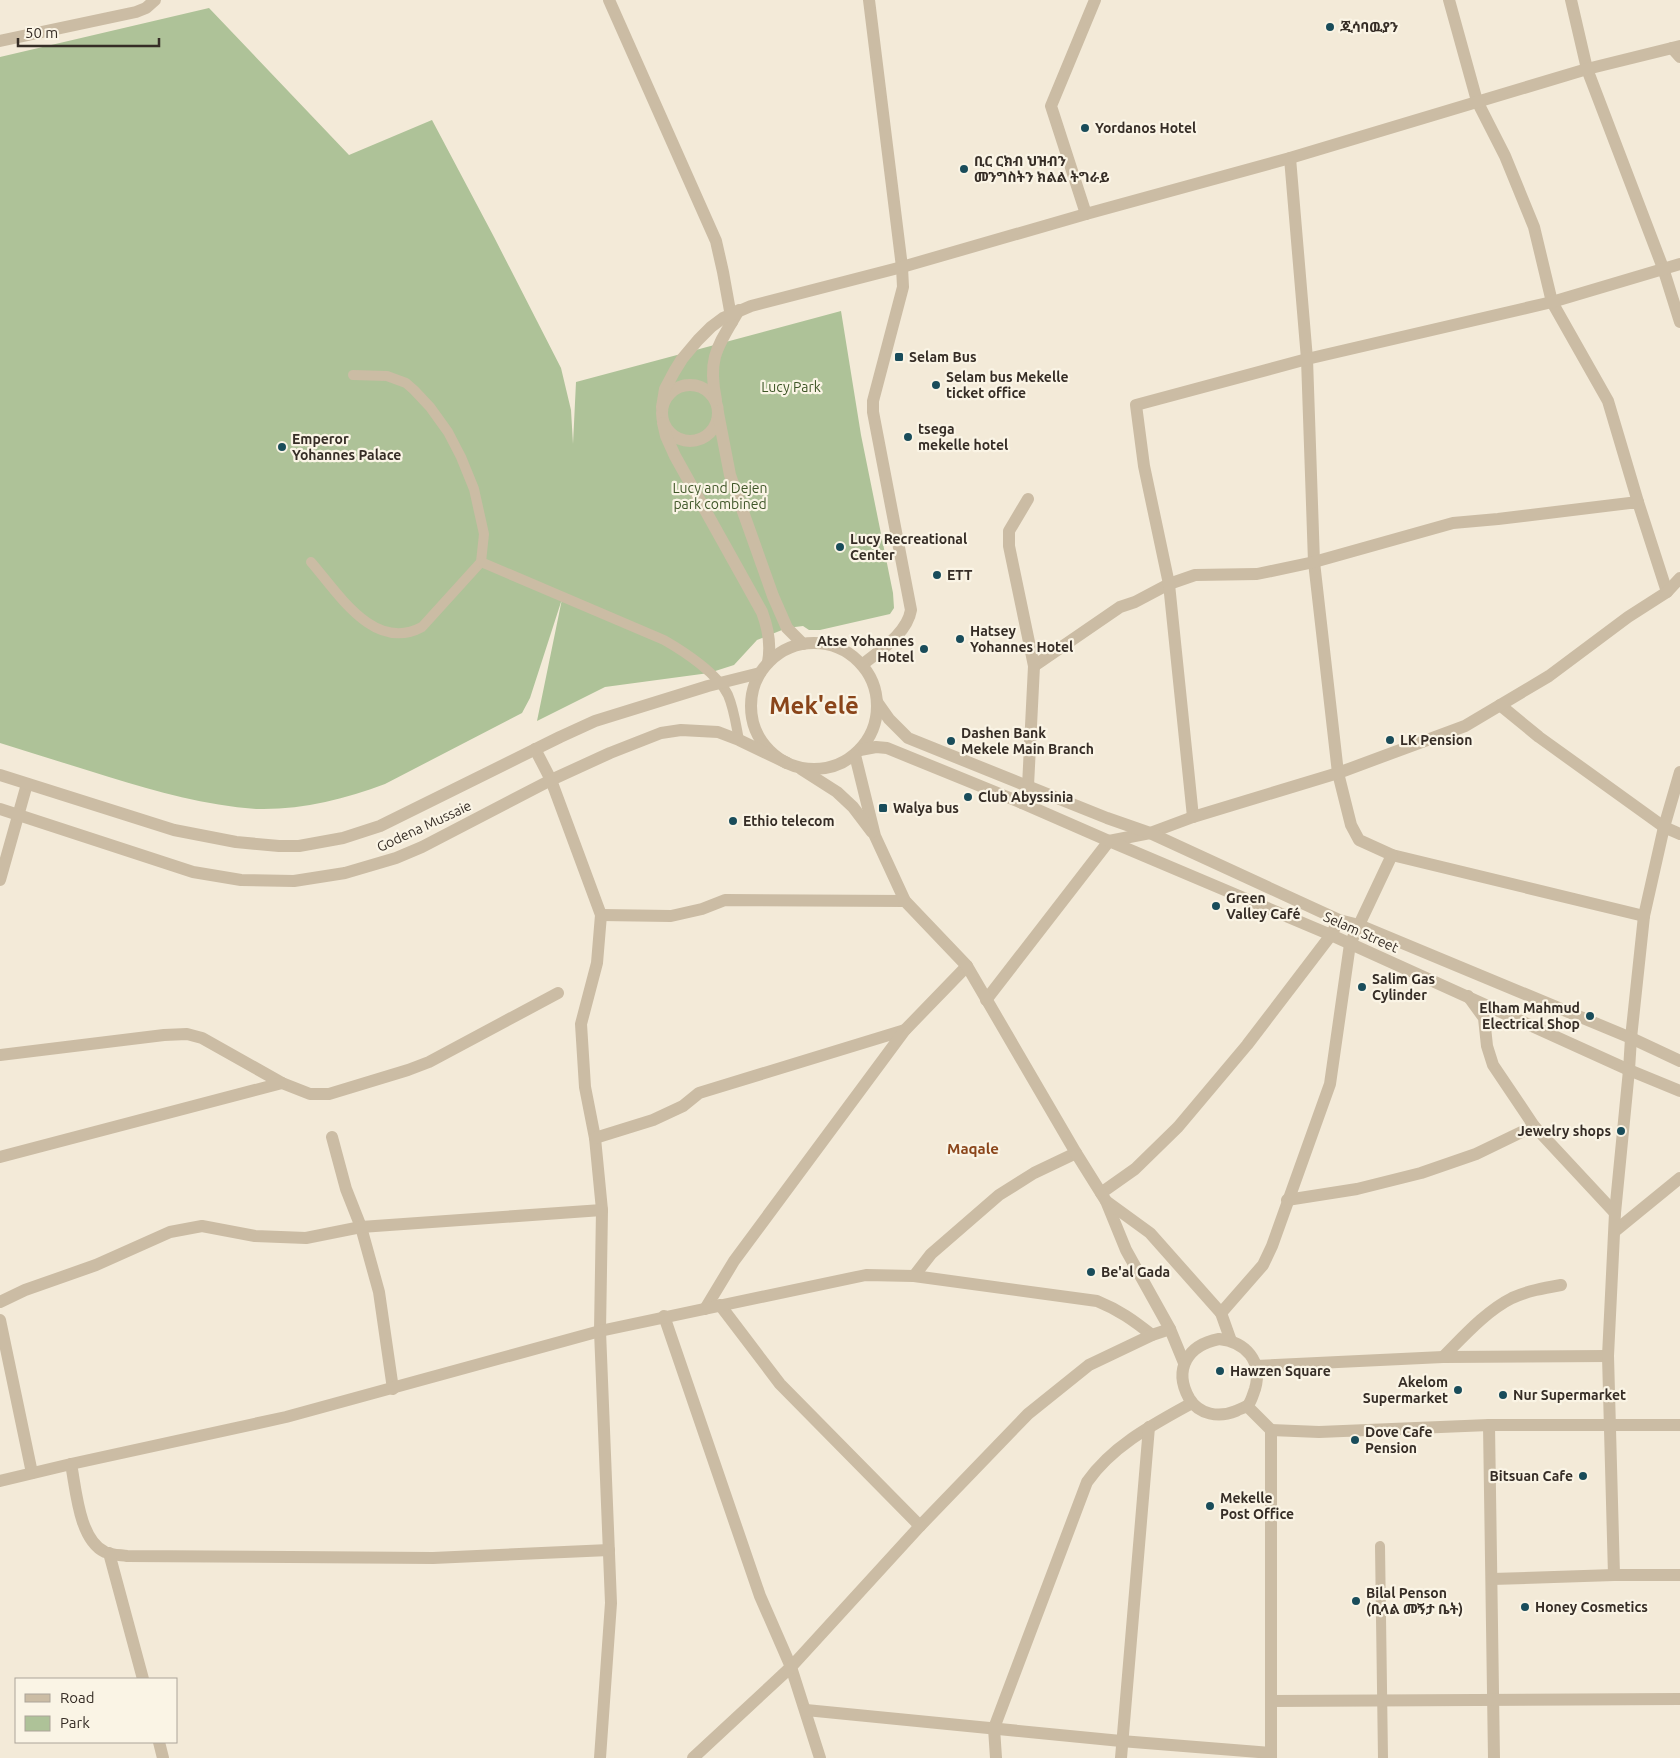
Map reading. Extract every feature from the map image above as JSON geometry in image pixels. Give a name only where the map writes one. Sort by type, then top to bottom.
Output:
[{"type":"street","points":[[0,41],[136,12],[146,8],[155,0]]},
{"type":"street","points":[[609,0],[716,242],[734,315],[719,345],[712,368],[712,380],[730,475],[773,596],[787,628],[803,644]]},
{"type":"street","points":[[862,665],[904,627],[909,619],[910,610],[873,412],[873,401],[903,287],[872,0]]},
{"type":"street","points":[[1086,214],[1051,106],[1095,0]]},
{"type":"street","points":[[1449,0],[1477,101],[1505,156],[1534,227],[1552,302],[1608,401],[1667,592]]},
{"type":"street","points":[[1571,0],[1587,69],[1662,268],[1680,322]]},
{"type":"street","points":[[768,662],[770,654],[768,633],[762,612],[675,456],[666,436],[663,423],[662,406],[665,389],[682,359],[711,327],[734,315],[1086,214],[1290,158],[1587,69],[1677,50]]},
{"type":"street","points":[[1290,158],[1307,359],[1314,562],[1338,773],[1351,825],[1358,840],[1392,854],[1644,916]]},
{"type":"street","points":[[1193,818],[1169,584],[1144,466],[1136,405],[1307,359],[1552,302],[1680,264]]},
{"type":"street","points":[[662,406],[666,397],[673,389],[688,384],[703,388],[711,394],[717,408],[716,424],[710,432],[702,438],[692,441],[682,440],[673,436],[663,423]]},
{"type":"street","points":[[1022,803],[1028,786],[1034,666],[1009,546],[1009,530],[1028,499]]},
{"type":"street","points":[[1034,666],[1120,607],[1135,602],[1169,584],[1195,575],[1256,574],[1314,562],[1453,523],[1638,502]]},
{"type":"street","points":[[986,1000],[1108,841],[1150,833],[1338,773],[1465,726],[1549,676],[1628,617],[1667,592],[1680,578]]},
{"type":"street","points":[[816,643],[835,647],[852,656],[862,665],[870,676],[874,689],[877,715],[868,740],[857,752],[838,765],[826,769],[812,770],[787,763],[766,747],[754,724],[751,711],[755,685],[760,673],[768,662],[790,648],[816,643]]},
{"type":"street","name":"Godena Mussaie","points":[[0,775],[174,830],[236,842],[299,846],[343,838],[380,826],[574,730],[615,714],[719,683],[760,673]]},
{"type":"street","name":"Selam Street","points":[[877,702],[889,719],[908,738],[1150,833],[1339,920],[1359,925],[1631,1038],[1680,1061]]},
{"type":"street","points":[[1500,705],[1539,737],[1664,828],[1680,834]]},
{"type":"street","name":"Godena Mussaie","points":[[0,809],[193,872],[241,880],[294,881],[345,874],[396,858],[422,847],[551,780],[610,753],[661,733],[681,730],[718,732],[787,763]]},
{"type":"street","name":"Selam Street","points":[[857,752],[876,747],[893,750],[1022,803],[1331,935],[1629,1070],[1680,1091]]},
{"type":"street","points":[[535,749],[551,780],[601,916],[597,963],[580,1024],[585,1087],[595,1138],[602,1210],[600,1331],[611,1603],[600,1758]]},
{"type":"street","points":[[857,752],[874,836]]},
{"type":"street","points":[[800,768],[837,792],[853,808],[874,836],[905,901],[967,966],[1103,1197],[1126,1250],[1170,1329],[1184,1363]]},
{"type":"street","points":[[1614,1575],[1608,1356],[1615,1213],[1644,916],[1664,828],[1680,772]]},
{"type":"street","points":[[0,880],[27,784]]},
{"type":"street","points":[[1221,1312],[1263,1265],[1272,1246],[1330,1084],[1350,944],[1392,854]]},
{"type":"street","points":[[601,916],[671,916],[702,909],[725,900],[905,901]]},
{"type":"street","points":[[1103,1197],[1178,1127],[1247,1045],[1331,935],[1339,920]]},
{"type":"street","points":[[705,1309],[734,1261],[904,1030],[967,966]]},
{"type":"street","points":[[0,1055],[186,1034],[202,1038],[282,1083],[310,1094],[329,1094],[429,1062],[558,993]]},
{"type":"street","points":[[1468,996],[1484,1018],[1487,1046],[1493,1065],[1534,1126],[1615,1213]]},
{"type":"street","points":[[595,1138],[653,1120],[683,1106],[699,1093],[904,1030]]},
{"type":"street","points":[[0,1157],[282,1083]]},
{"type":"street","points":[[1287,1200],[1358,1189],[1421,1173],[1476,1154],[1534,1126]]},
{"type":"street","points":[[332,1137],[346,1189],[361,1226],[378,1292],[393,1389]]},
{"type":"street","points":[[914,1276],[932,1254],[999,1195],[1034,1174],[1076,1153]]},
{"type":"street","points":[[1615,1230],[1680,1178]]},
{"type":"street","points":[[1103,1197],[1150,1232],[1221,1312],[1231,1341]]},
{"type":"street","points":[[0,1302],[25,1290],[96,1265],[170,1232],[202,1226],[255,1236],[306,1238],[361,1226],[602,1210]]},
{"type":"street","points":[[0,1481],[286,1417],[600,1331],[866,1275],[914,1276],[1097,1301],[1129,1316],[1152,1335]]},
{"type":"street","points":[[1443,1357],[1479,1321],[1511,1299],[1534,1290],[1561,1284]]},
{"type":"street","points":[[720,1305],[780,1384],[920,1526]]},
{"type":"street","points":[[664,1316],[760,1596],[791,1668],[806,1710],[820,1758]]},
{"type":"street","points":[[0,1320],[32,1473]]},
{"type":"street","points":[[693,1758],[791,1668],[920,1526],[1028,1414],[1089,1365],[1152,1335],[1170,1329]]},
{"type":"street","points":[[1219,1339],[1231,1341],[1243,1347],[1251,1355],[1256,1366],[1258,1380],[1247,1406],[1228,1414],[1215,1415],[1203,1411],[1192,1403],[1183,1388],[1182,1374],[1184,1363],[1191,1352],[1206,1341],[1219,1339]]},
{"type":"street","points":[[1256,1366],[1443,1357],[1608,1356]]},
{"type":"street","points":[[996,1758],[994,1728],[1087,1482],[1107,1457],[1149,1427],[1192,1403]]},
{"type":"street","points":[[1247,1406],[1271,1430],[1319,1432],[1489,1425],[1680,1425]]},
{"type":"street","points":[[1489,1425],[1494,1758]]},
{"type":"street","points":[[1121,1758],[1149,1427]]},
{"type":"street","points":[[806,1710],[1271,1756],[1271,1430]]},
{"type":"street","points":[[71,1464],[83,1523],[93,1543],[105,1552],[127,1556],[433,1558],[609,1550]]},
{"type":"street","points":[[109,1553],[143,1678]]},
{"type":"street","points":[[1492,1579],[1680,1575]]},
{"type":"street","points":[[1271,1701],[1680,1698]]},
{"type":"street","points":[[159,1743],[163,1758]]},
{"type":"lane","points":[[311,562],[350,608],[365,622],[394,634],[413,631],[422,627],[481,562],[484,534],[479,506],[468,474],[448,432],[421,397],[406,384],[387,376],[353,375]]},
{"type":"lane","points":[[481,562],[664,640],[690,655],[725,690],[732,705],[739,740]]},
{"type":"lane","points":[[1380,1546],[1383,1758]]},
{"type":"green space","name":"Emperor Yohannes Palace","points":[[209,8],[349,155],[432,120],[561,368],[571,410],[573,444],[576,382],[841,311],[861,435],[893,593],[894,608],[890,614],[820,630],[809,630],[803,626],[787,628],[757,640],[734,665],[709,673],[605,687],[537,721],[562,599],[530,698],[522,713],[385,784],[339,799],[290,808],[258,809],[220,805],[183,798],[0,743],[0,57]]},
{"type":"place","name":"ጂሳባዉያን","points":[[1330,27]]},
{"type":"place","name":"Yordanos Hotel","points":[[1085,128]]},
{"type":"place","name":"ቢር ርክብ ህዝብን መንግስትን ክልል ትግራይ","points":[[964,169]]},
{"type":"place","name":"Selam Bus","points":[[899,357]]},
{"type":"place","name":"Selam bus Mekelle ticket office","points":[[936,385]]},
{"type":"place","name":"tsega mekelle hotel","points":[[908,437]]},
{"type":"place","name":"Emperor Yohannes Palace","points":[[282,447]]},
{"type":"place","name":"Lucy Recreational Center","points":[[840,547]]},
{"type":"place","name":"ETT","points":[[937,575]]},
{"type":"place","name":"Hatsey Yohannes Hotel","points":[[960,639]]},
{"type":"place","name":"Atse Yohannes Hotel","points":[[924,649]]},
{"type":"place","name":"LK Pension","points":[[1390,740]]},
{"type":"place","name":"Dashen Bank Mekele Main Branch","points":[[951,741]]},
{"type":"place","name":"Club Abyssinia","points":[[968,797]]},
{"type":"place","name":"Walya bus","points":[[883,808]]},
{"type":"place","name":"Ethio telecom","points":[[733,821]]},
{"type":"place","name":"Green Valley Café","points":[[1216,906]]},
{"type":"place","name":"Salim Gas Cylinder","points":[[1362,987]]},
{"type":"place","name":"Elham Mahmud Electrical Shop","points":[[1590,1016]]},
{"type":"place","name":"Jewelry shops","points":[[1621,1131]]},
{"type":"place","name":"Be'al Gada","points":[[1091,1272]]},
{"type":"place","name":"Hawzen Square","points":[[1220,1371]]},
{"type":"place","name":"Akelom Supermarket","points":[[1458,1390]]},
{"type":"place","name":"Nur Supermarket","points":[[1503,1395]]},
{"type":"place","name":"Dove Cafe Pension","points":[[1355,1440]]},
{"type":"place","name":"Bitsuan Cafe","points":[[1583,1476]]},
{"type":"place","name":"Mekelle Post Office","points":[[1210,1506]]},
{"type":"place","name":"Bilal Penson (ቢላል መኝታ ቤት)","points":[[1356,1601]]},
{"type":"place","name":"Honey Cosmetics","points":[[1525,1607]]},
{"type":"district","name":"Mek'elē","points":[[814,706]]},
{"type":"district","name":"Maqale","points":[[973,1149]]},
{"type":"park label","name":"Lucy Park","points":[[791,387]]},
{"type":"park label","name":"Lucy and Dejen park combined","points":[[720,496]]}]
